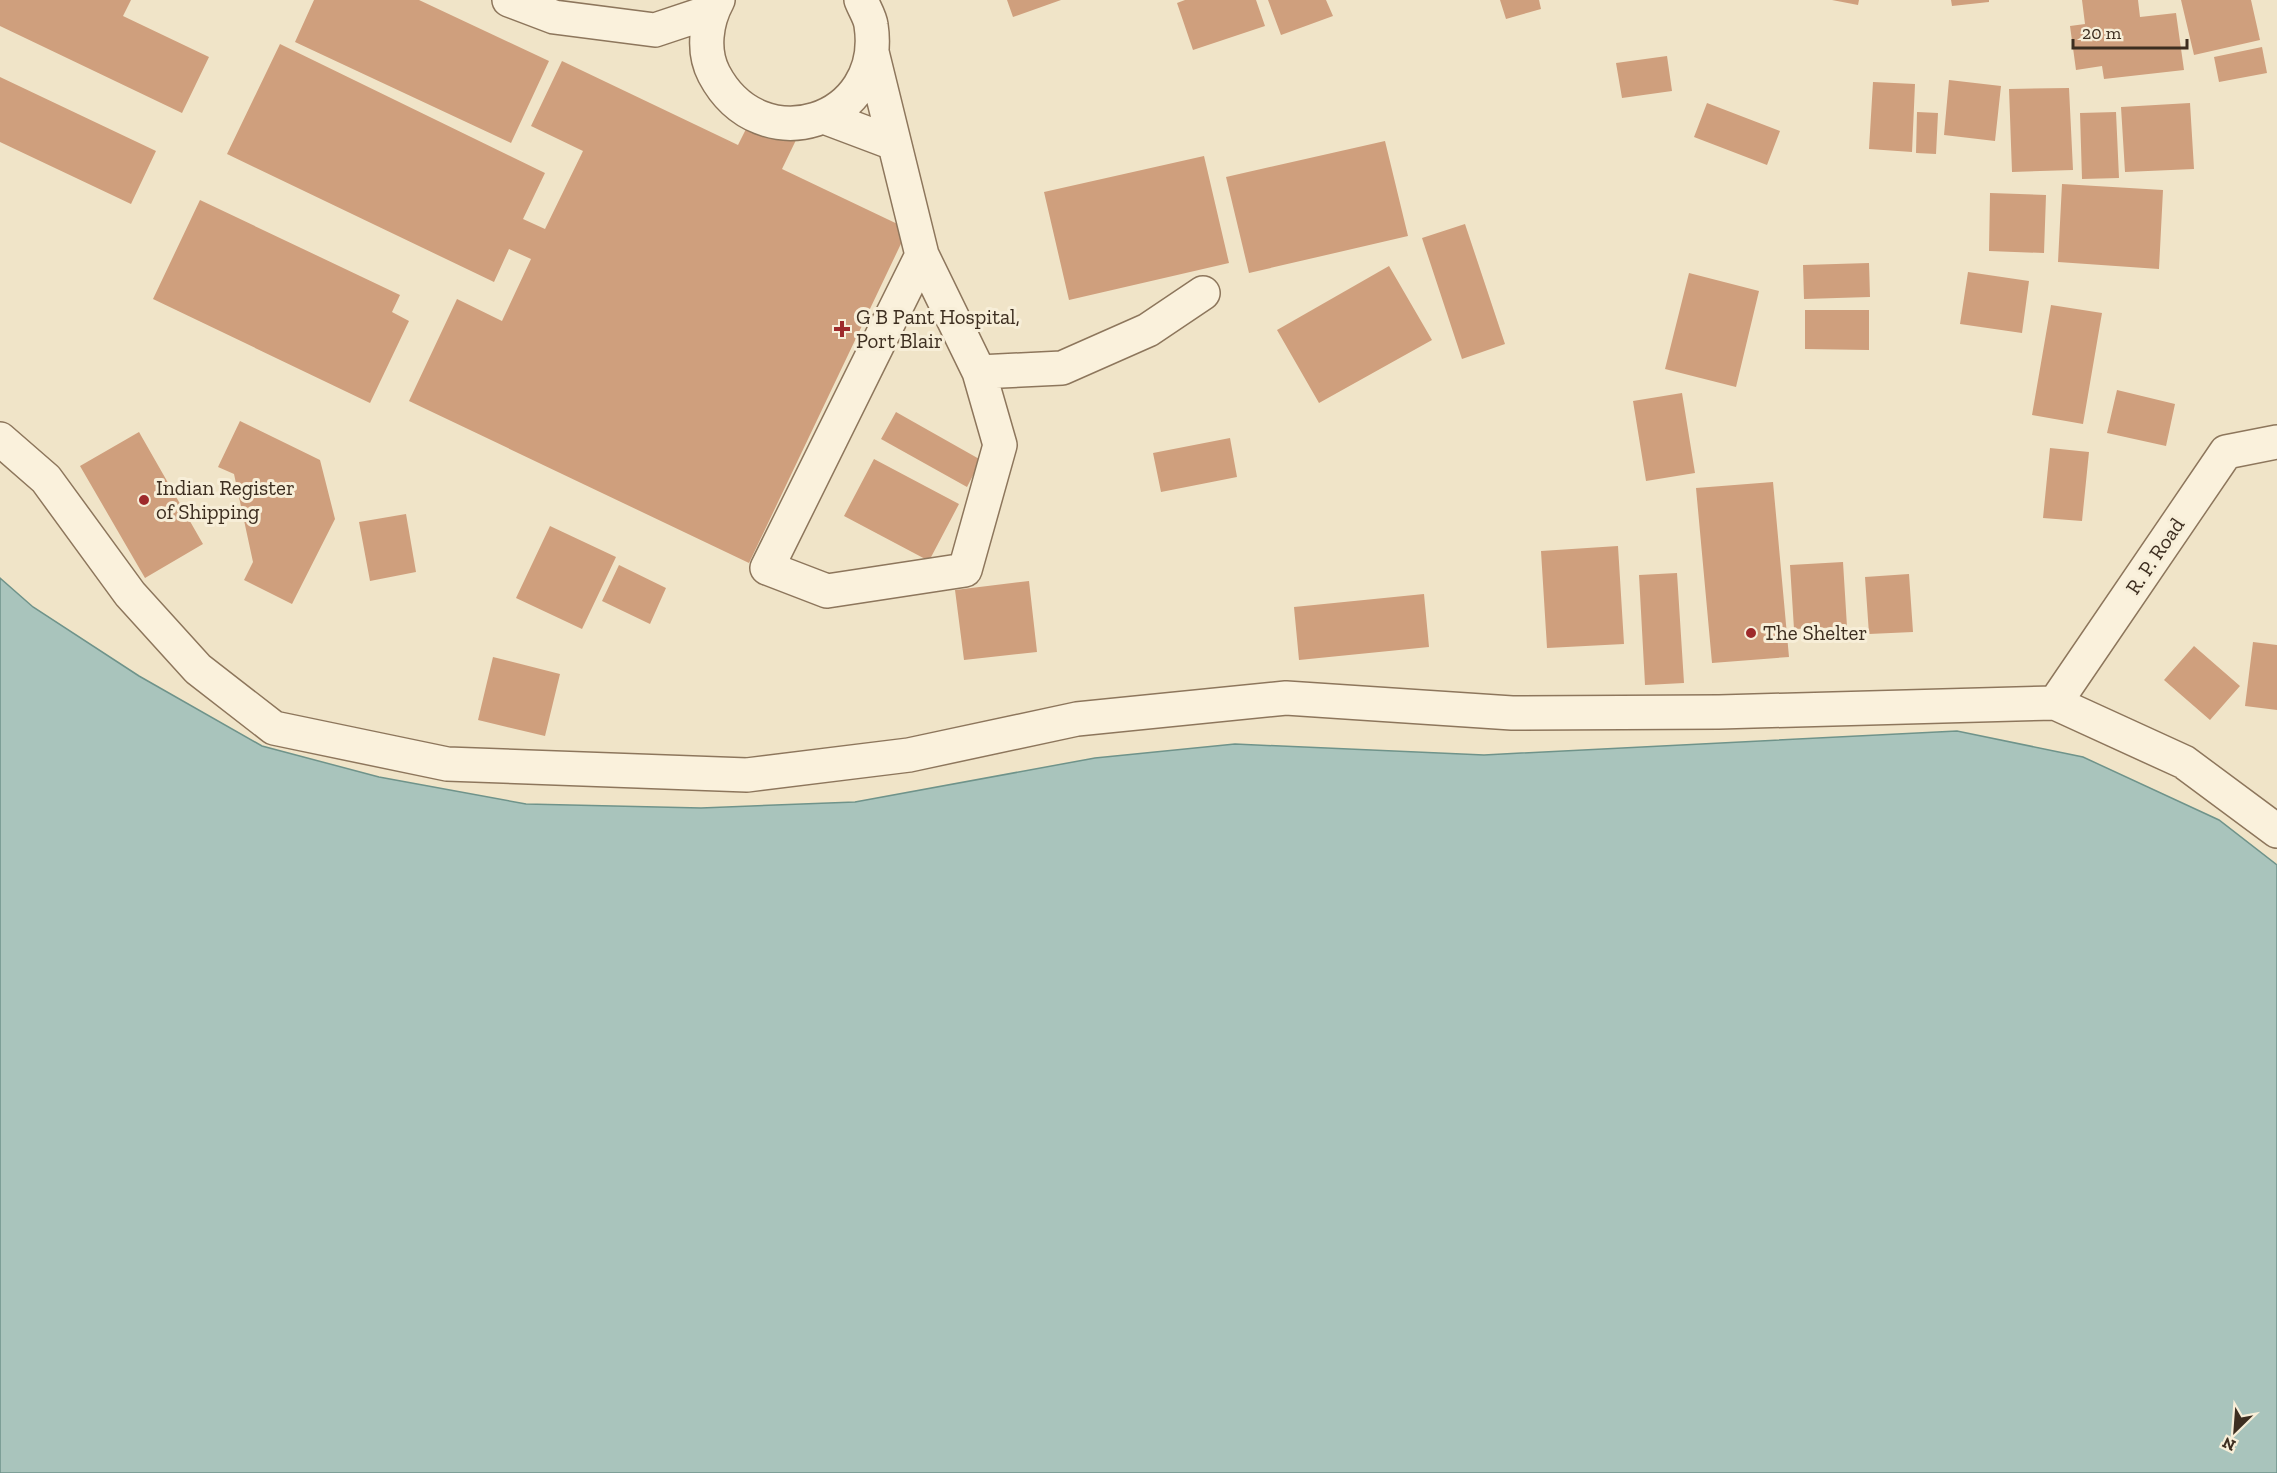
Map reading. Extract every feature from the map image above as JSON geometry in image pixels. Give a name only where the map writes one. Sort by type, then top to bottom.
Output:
[{"type":"street","points":[[509,0],[554,17],[655,30],[715,5]]},
{"type":"street","points":[[861,0],[871,24],[872,52],[921,255],[979,372],[1000,445],[965,570],[827,591],[767,568],[921,255]]},
{"type":"street","points":[[715,5],[706,38],[710,66],[723,91],[744,110],[769,122],[797,124],[824,117],[853,94],[864,78],[872,52]]},
{"type":"street","points":[[824,117],[893,143]]},
{"type":"street","points":[[979,372],[1062,369],[1148,330],[1203,293]]},
{"type":"street","points":[[0,439],[46,479],[130,594],[198,669],[274,728],[447,764],[747,775],[909,755],[1077,718],[1286,698],[1512,713],[1719,712],[2055,703],[2184,762],[2277,831]]},
{"type":"street","name":"R. P. Road","points":[[2055,703],[2226,452],[2277,442]]},
{"type":"water","points":[[0,578],[33,607],[139,676],[262,746],[379,777],[526,804],[701,808],[855,802],[1095,758],[1235,744],[1484,755],[1957,731],[2083,757],[2219,820],[2277,865],[2277,1473],[0,1473]]},
{"type":"building","points":[[0,0],[131,0],[123,16],[209,57],[182,113],[0,26]]},
{"type":"building","points":[[314,0],[419,0],[549,61],[511,143],[295,42]]},
{"type":"building","points":[[1007,0],[1061,0],[1013,17]]},
{"type":"building","points":[[1185,0],[1256,0],[1265,26],[1193,50],[1177,3]]},
{"type":"building","points":[[1268,0],[1326,0],[1333,16],[1281,35]]},
{"type":"building","points":[[1500,0],[1539,0],[1541,9],[1506,19]]},
{"type":"building","points":[[1832,0],[1859,0],[1858,5]]},
{"type":"building","points":[[1951,0],[1989,0],[1989,2],[1952,6]]},
{"type":"building","points":[[2082,0],[2138,0],[2140,17],[2176,13],[2184,70],[2104,79],[2102,66],[2076,70],[2070,26],[2085,24]]},
{"type":"building","points":[[2181,0],[2251,0],[2260,40],[2194,55]]},
{"type":"building","points":[[280,44],[545,173],[523,219],[545,229],[583,151],[531,126],[562,61],[738,145],[752,117],[797,138],[782,169],[908,229],[749,563],[409,401],[457,299],[502,321],[531,259],[509,249],[494,282],[227,154]]},
{"type":"building","points":[[2262,47],[2267,73],[2219,82],[2214,57]]},
{"type":"building","points":[[1667,56],[1672,91],[1622,98],[1616,63]]},
{"type":"building","points":[[0,77],[156,151],[131,204],[0,142]]},
{"type":"building","points":[[1949,80],[2001,86],[1995,141],[1944,135]]},
{"type":"building","points":[[1873,82],[1915,84],[1912,152],[1869,149]]},
{"type":"building","points":[[2069,88],[2073,170],[2012,172],[2009,89]]},
{"type":"building","points":[[1707,103],[1780,131],[1767,165],[1694,137]]},
{"type":"building","points":[[2190,103],[2194,169],[2125,172],[2121,107]]},
{"type":"building","points":[[1917,112],[1938,113],[1936,154],[1916,153]]},
{"type":"building","points":[[2116,112],[2119,178],[2082,179],[2080,113]]},
{"type":"building","points":[[1385,141],[1408,236],[1249,273],[1226,177]]},
{"type":"building","points":[[1204,156],[1229,263],[1069,300],[1044,192]]},
{"type":"building","points":[[2062,184],[2163,190],[2159,269],[2058,262]]},
{"type":"building","points":[[1990,193],[2046,195],[2044,253],[1989,251]]},
{"type":"building","points":[[200,200],[400,295],[392,312],[409,321],[370,403],[153,299]]},
{"type":"building","points":[[1465,224],[1505,344],[1462,359],[1422,238]]},
{"type":"building","points":[[1869,263],[1870,297],[1804,299],[1803,265]]},
{"type":"building","points":[[1389,266],[1432,340],[1319,403],[1277,330]]},
{"type":"building","points":[[1968,272],[2029,281],[2022,333],[1960,324]]},
{"type":"building","points":[[1689,273],[1759,291],[1736,387],[1665,369]]},
{"type":"building","points":[[2051,305],[2102,313],[2083,424],[2032,415]]},
{"type":"building","points":[[1805,310],[1869,310],[1869,350],[1805,349]]},
{"type":"building","points":[[2117,390],[2175,404],[2166,446],[2107,433]]},
{"type":"building","points":[[1682,393],[1695,473],[1646,481],[1633,401]]},
{"type":"building","points":[[896,412],[981,460],[967,487],[881,439]]},
{"type":"building","points":[[240,421],[320,460],[335,519],[292,604],[244,580],[253,562],[234,474],[218,467]]},
{"type":"building","points":[[139,432],[203,544],[145,578],[80,466]]},
{"type":"building","points":[[1230,438],[1237,477],[1161,492],[1153,453]]},
{"type":"building","points":[[2050,448],[2089,452],[2082,521],[2043,518]]},
{"type":"building","points":[[874,459],[959,504],[929,561],[844,516]]},
{"type":"building","points":[[1773,482],[1789,657],[1712,663],[1696,488]]},
{"type":"building","points":[[406,514],[416,572],[370,581],[359,522]]},
{"type":"building","points":[[550,526],[616,557],[582,629],[516,598]]},
{"type":"building","points":[[1618,546],[1624,644],[1547,648],[1541,551]]},
{"type":"building","points":[[1843,562],[1847,627],[1794,629],[1790,565]]},
{"type":"building","points":[[619,565],[666,588],[650,624],[602,601]]},
{"type":"building","points":[[1677,573],[1684,683],[1645,685],[1639,575]]},
{"type":"building","points":[[1909,574],[1913,632],[1869,634],[1865,577]]},
{"type":"building","points":[[1029,581],[1037,652],[964,660],[955,590]]},
{"type":"building","points":[[1424,594],[1429,647],[1299,660],[1294,607]]},
{"type":"building","points":[[2253,642],[2277,645],[2277,710],[2245,706]]},
{"type":"building","points":[[2194,646],[2240,686],[2210,720],[2164,680]]},
{"type":"building","points":[[493,657],[560,674],[545,736],[478,720]]},
{"type":"place","name":"G B Pant Hospital, Port Blair","points":[[842,329]]},
{"type":"place","name":"Indian Register of Shipping","points":[[144,500]]},
{"type":"place","name":"The Shelter","points":[[1751,633]]}]
